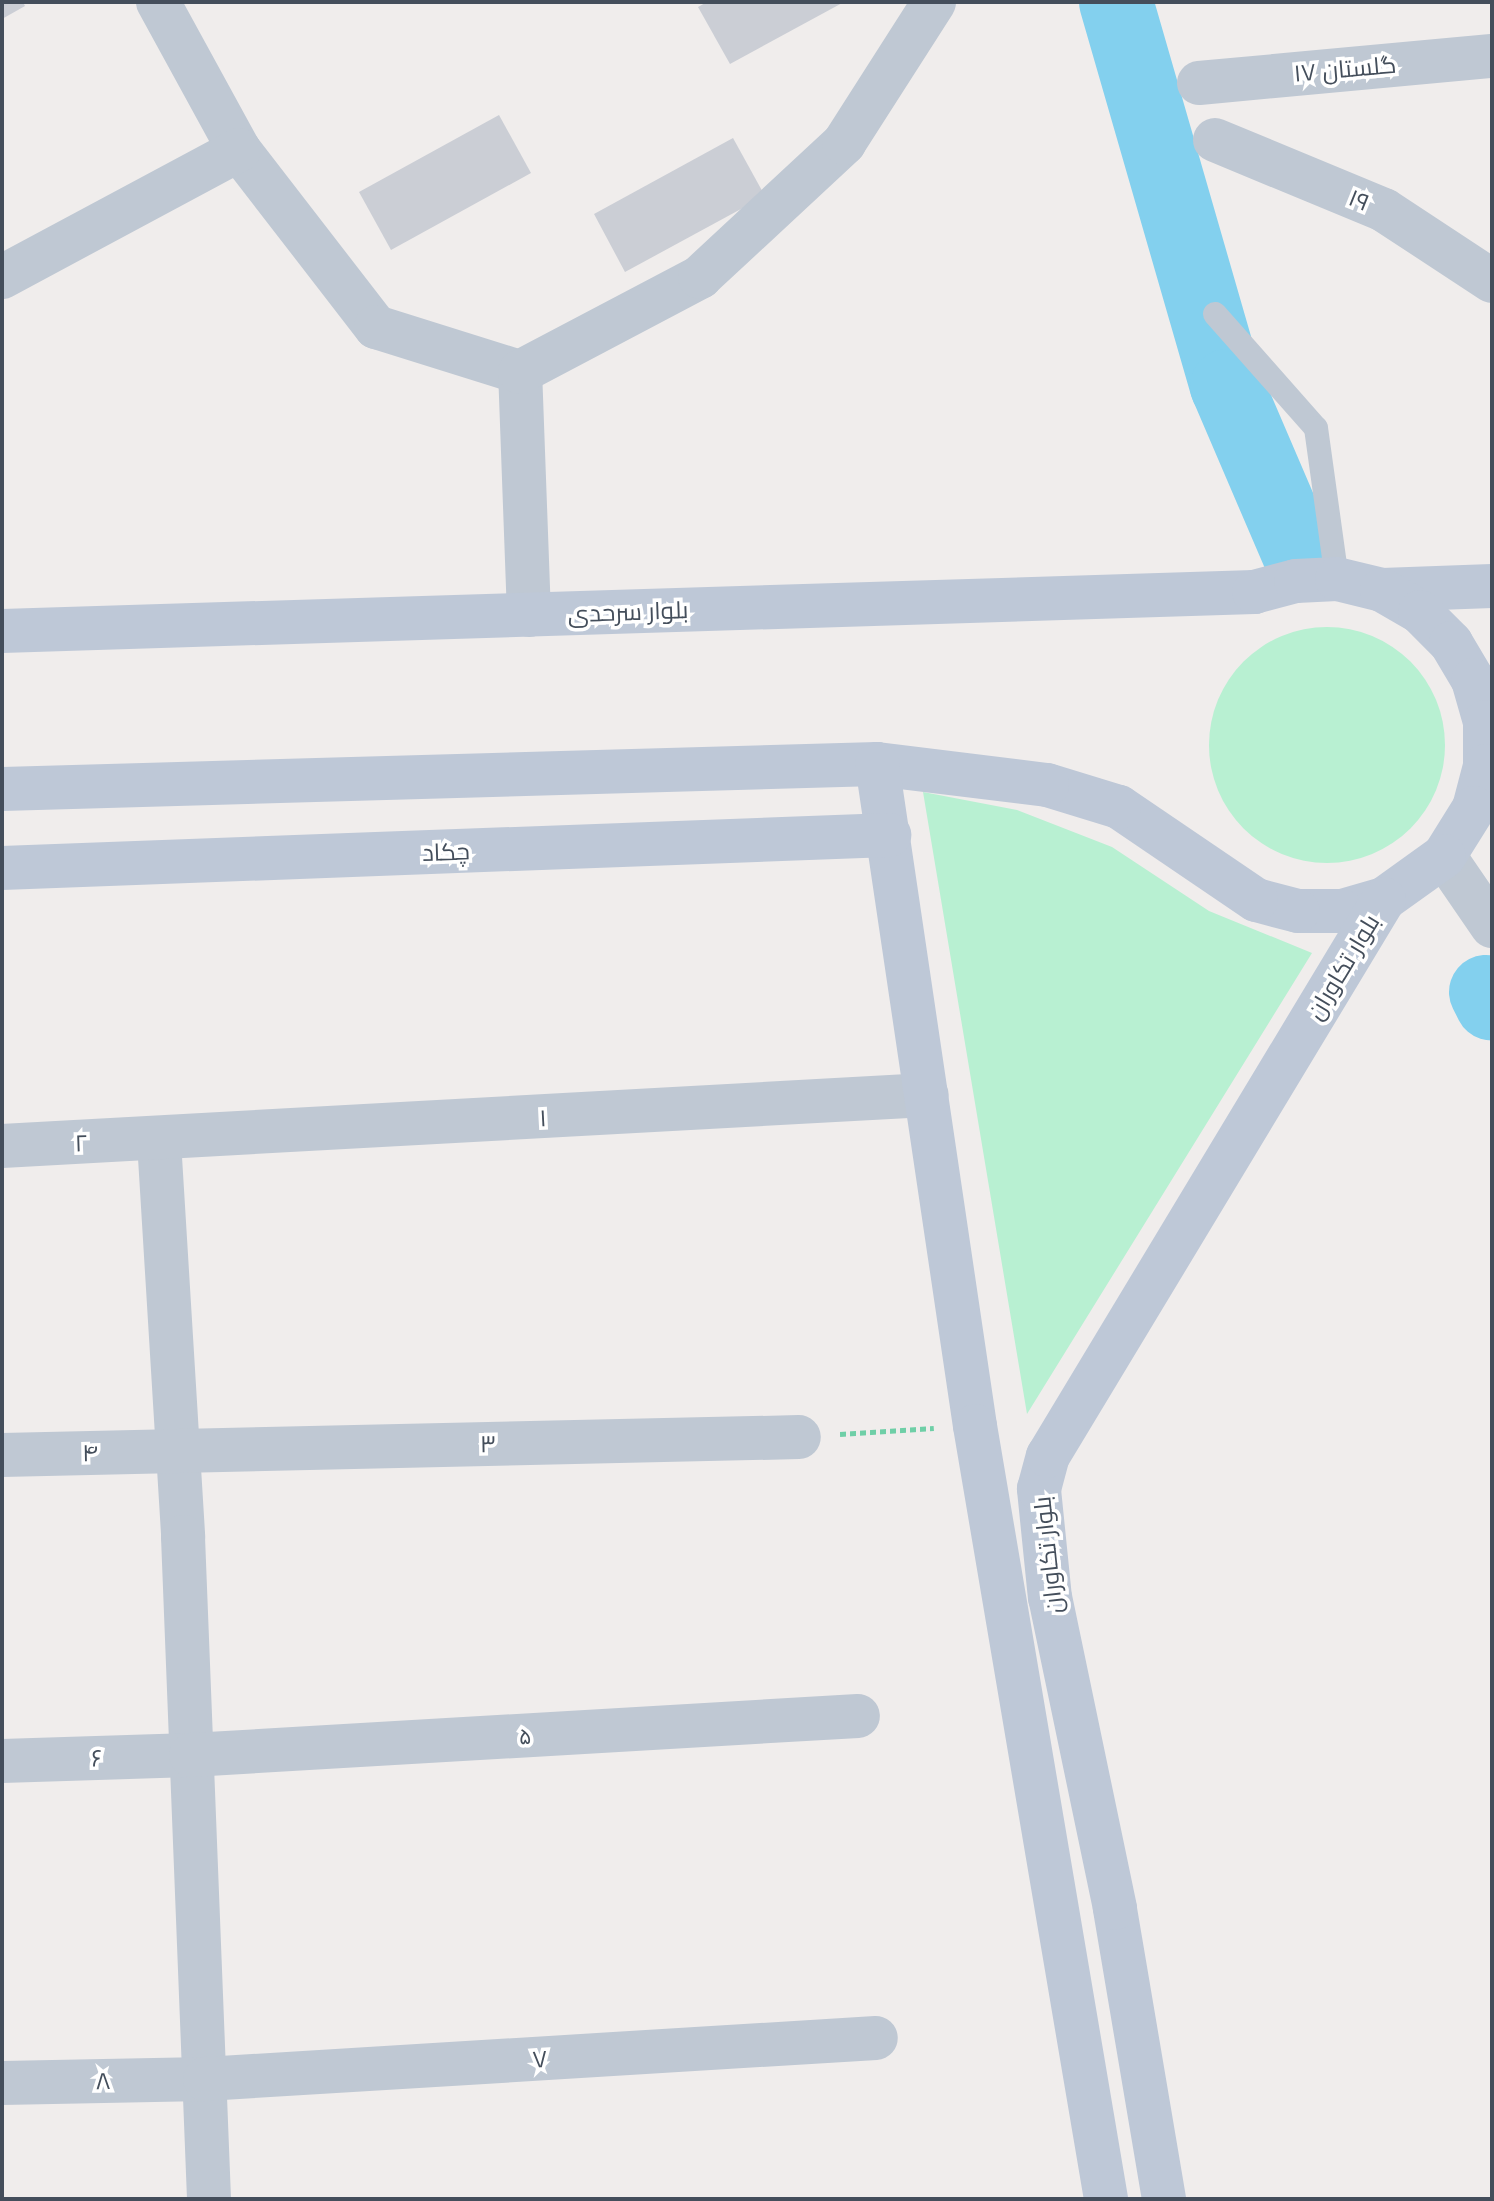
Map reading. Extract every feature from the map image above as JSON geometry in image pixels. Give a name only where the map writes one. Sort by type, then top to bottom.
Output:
[{"type":"main road","name":"بلوار سرحدی","points":[[2,631],[1254,592],[1296,581],[1337,579],[1382,590]]},
{"type":"main road","points":[[1382,590],[1492,586]]},
{"type":"main road","points":[[2,789],[877,764],[1047,785],[1119,807],[1187,848],[1218,878],[1256,900],[1298,911],[1342,911],[1384,899],[1444,856],[1483,802],[1485,722],[1473,680],[1451,643],[1420,612],[1382,590]]},
{"type":"main road","name":"بلوار تکاوران","points":[[877,764],[975,1426],[1106,2199]]},
{"type":"main road","name":"چکاد","points":[[2,868],[889,835]]},
{"type":"main road","name":"بلوار تکاوران","points":[[1164,2199],[1115,1908],[1050,1598],[1039,1489],[1048,1456],[1384,899]]},
{"type":"street","points":[[158,2],[239,150],[376,327],[520,372],[700,277],[844,143],[934,2]]},
{"type":"street","name":"گلستان ۱۷","points":[[1199,83],[1492,56]]},
{"type":"street","name":"۱۹","points":[[1215,140],[1384,210],[1492,281]]},
{"type":"street","points":[[2,277],[239,150]]},
{"type":"street","points":[[520,372],[529,615]]},
{"type":"street","points":[[1444,856],[1492,926]]},
{"type":"street","name":"۱","points":[[159,1141],[927,1095]]},
{"type":"street","points":[[159,1141],[177,1451],[209,2199]]},
{"type":"street","name":"۲","points":[[2,1146],[159,1141]]},
{"type":"street","name":"۳","points":[[177,1451],[799,1437]]},
{"type":"street","name":"۴","points":[[2,1455],[177,1451]]},
{"type":"street","name":"۵","points":[[191,1755],[858,1716]]},
{"type":"street","name":"۶","points":[[2,1761],[191,1755]]},
{"type":"street","name":"۷","points":[[205,2079],[876,2038]]},
{"type":"street","name":"۸","points":[[2,2083],[205,2079]]},
{"type":"lane","points":[[1215,314],[1316,428],[1337,579]]},
{"type":"path","points":[[799,1437],[975,1426]]},
{"type":"green space","points":[[1327,627],[1350,629],[1372,636],[1411,661],[1436,700],[1443,722],[1443,768],[1436,790],[1411,829],[1372,854],[1350,861],[1327,863],[1304,861],[1282,854],[1243,829],[1218,790],[1211,768],[1209,745],[1211,722],[1218,700],[1243,661],[1282,636],[1304,629]]},
{"type":"green space","points":[[923,792],[1017,810],[1112,847],[1209,911],[1312,953],[1027,1414]]},
{"type":"building","points":[[2,2],[23,2],[25,6],[2,19]]},
{"type":"building","points":[[707,2],[844,2],[730,64],[698,7]]},
{"type":"building","points":[[499,115],[531,173],[391,250],[359,192]]},
{"type":"building","points":[[733,138],[765,196],[625,272],[594,214]]},
{"type":"waterway","points":[[1116,2],[1227,386],[1300,556]]},
{"type":"waterway","points":[[1486,992],[1492,1004]]}]
